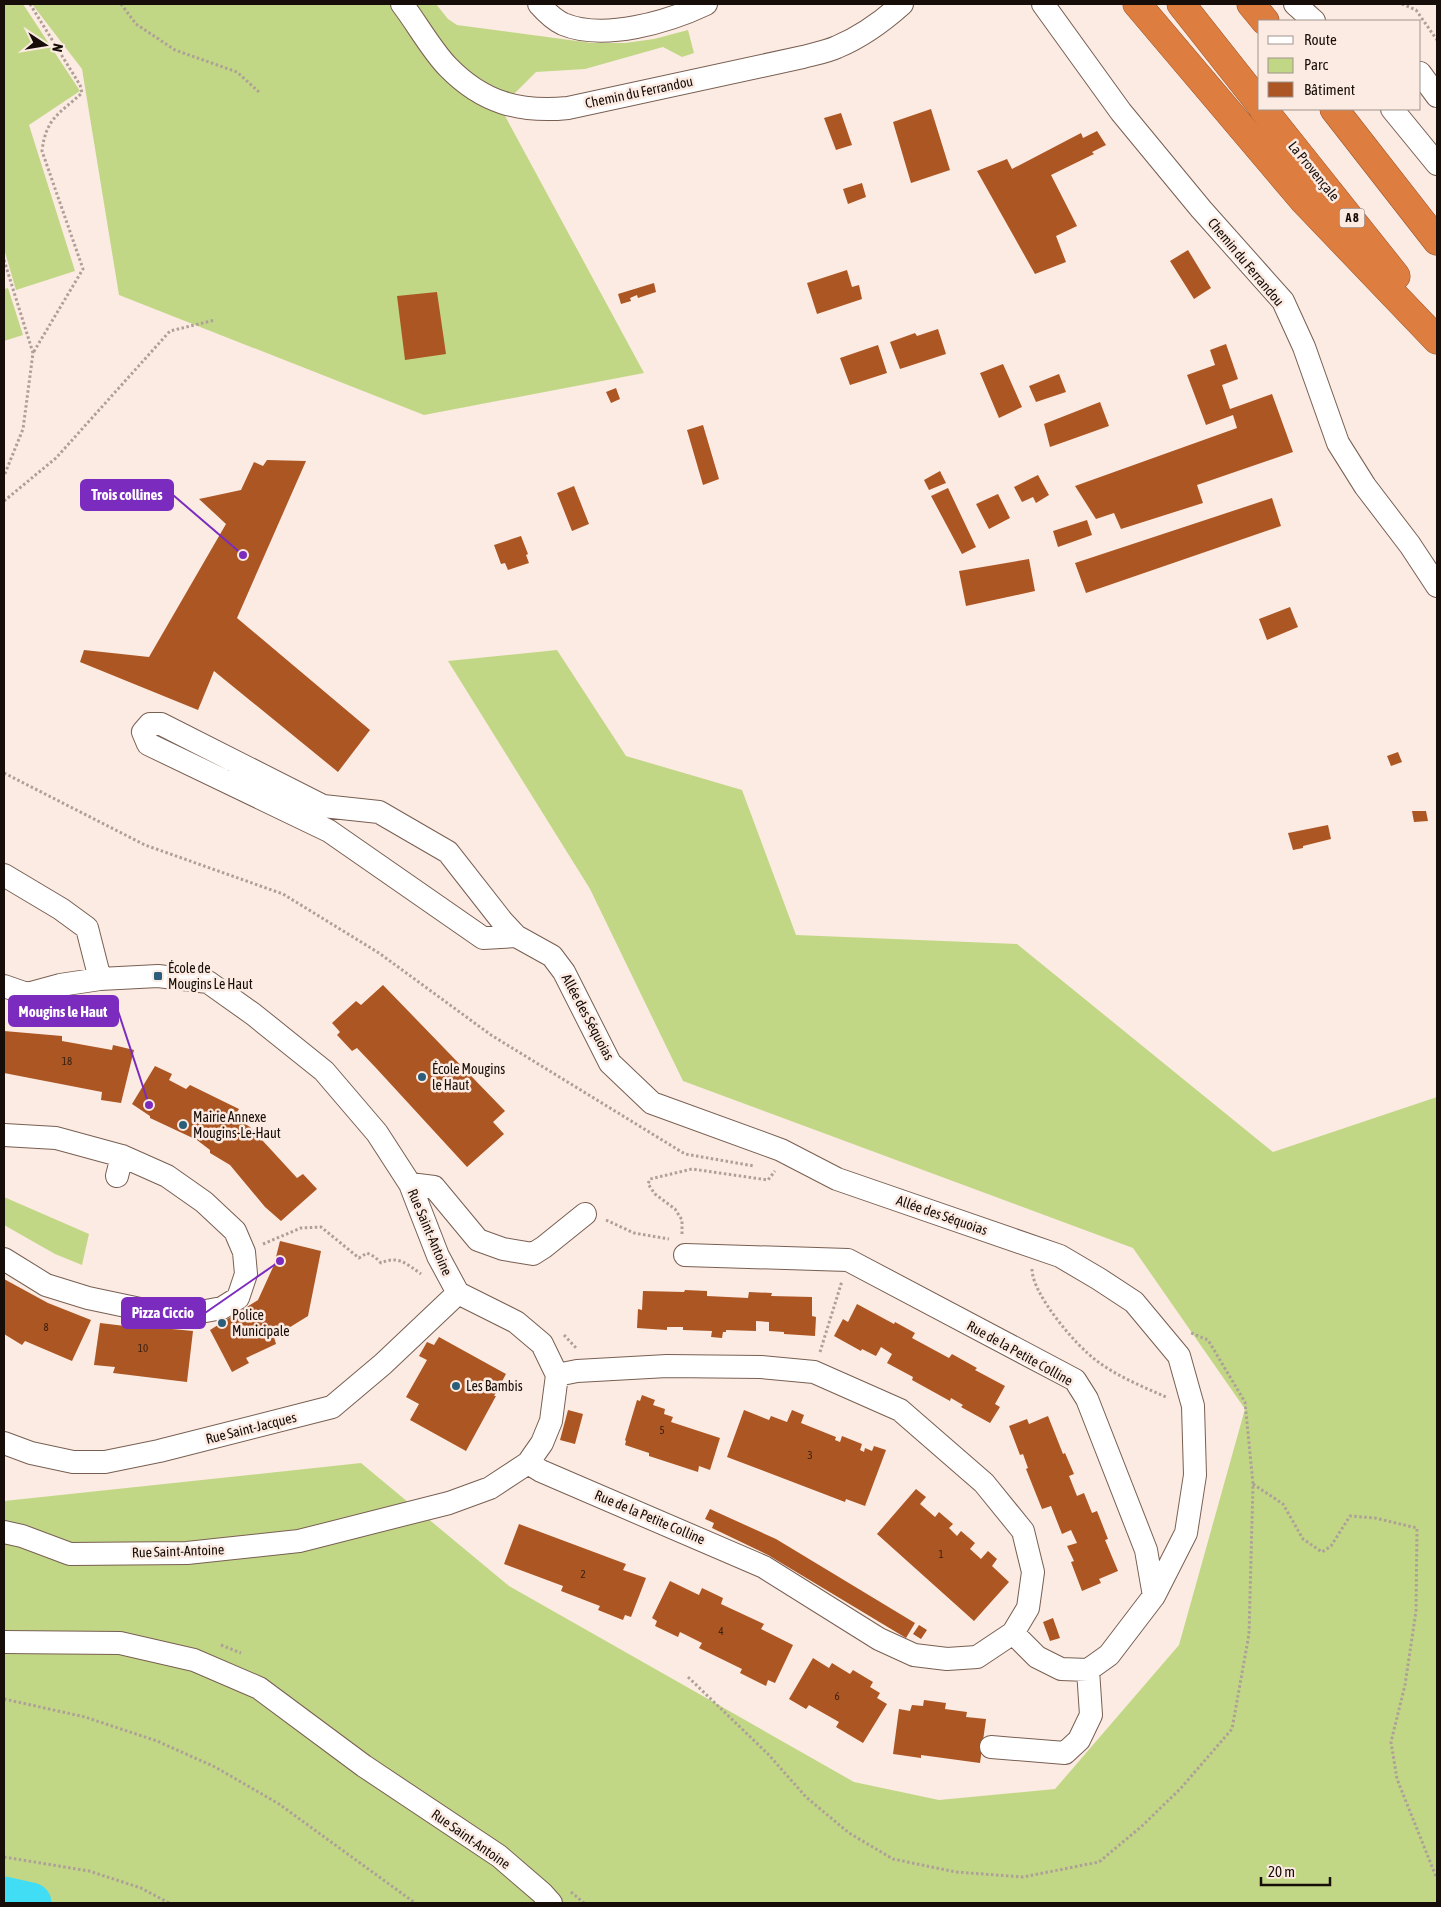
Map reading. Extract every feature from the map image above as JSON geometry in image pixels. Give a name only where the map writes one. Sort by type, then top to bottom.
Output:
[{"type":"highway","points":[[1137,4],[1303,200],[1437,340]]},
{"type":"highway","points":[[1181,4],[1258,101]]},
{"type":"highway","points":[[1251,4],[1264,20]]},
{"type":"highway","name":"La Provençale","points":[[1264,110],[1364,233],[1437,329]]},
{"type":"highway","points":[[1335,110],[1437,242]]},
{"type":"street","name":"Chemin du Ferrandou","points":[[402,4],[447,66],[475,91],[508,104],[547,110],[568,108],[803,57],[837,47],[869,30],[902,4]]},
{"type":"street","points":[[539,4],[550,16],[563,24],[586,30],[636,27],[706,4]]},
{"type":"street","points":[[1295,4],[1313,20]]},
{"type":"street","name":"Chemin du Ferrandou","points":[[1051,6],[1121,112],[1202,210],[1282,300],[1304,347],[1338,443],[1365,486],[1410,545],[1437,586]]},
{"type":"street","points":[[1421,73],[1437,96]]},
{"type":"street","points":[[1393,110],[1437,164]]},
{"type":"street","points":[[150,724],[161,724],[323,806],[379,812],[448,852],[516,936],[482,938],[329,831],[148,744],[143,732],[150,724]]},
{"type":"street","points":[[4,875],[61,909],[86,928],[100,979],[60,985],[27,994],[4,986]]},
{"type":"street","name":"Allée des Séquoias","points":[[516,936],[552,956],[564,972],[610,1063],[652,1103],[781,1150],[837,1179],[1060,1256],[1134,1302],[1180,1356],[1193,1406],[1195,1475],[1186,1534],[1154,1596]]},
{"type":"street","name":"Rue Saint-Antoine","points":[[4,1532],[22,1536],[70,1554],[187,1554],[299,1542],[449,1503],[490,1488],[528,1463],[542,1443],[567,1373],[542,1344],[516,1322],[458,1292],[438,1256],[410,1184],[377,1133],[324,1071],[253,1014],[208,982],[158,976],[100,979]]},
{"type":"street","points":[[4,1134],[56,1138],[119,1166],[166,1176],[204,1202],[235,1231],[244,1252],[246,1274],[238,1298],[222,1308],[195,1314],[159,1313],[90,1290],[46,1284],[4,1259]]},
{"type":"street","points":[[410,1184],[434,1187],[478,1240],[503,1249],[533,1254],[585,1214]]},
{"type":"street","name":"Rue de la Petite Colline","points":[[678,1244],[848,1260],[1075,1380],[1087,1399],[1146,1550],[1154,1596]]},
{"type":"street","name":"Rue Saint-Jacques","points":[[4,1443],[31,1453],[73,1462],[105,1462],[159,1451],[332,1407],[383,1364],[458,1292]]},
{"type":"street","name":"Rue de la Petite Colline","points":[[528,1463],[541,1471],[764,1567],[879,1639],[914,1655],[947,1659],[977,1657],[1013,1633],[1028,1608],[1033,1572],[1023,1531],[984,1483],[900,1410],[814,1372],[761,1367],[666,1366],[567,1373]]},
{"type":"street","points":[[1013,1633],[1037,1657],[1061,1669],[1088,1670],[1110,1654],[1154,1596]]},
{"type":"street","name":"Rue Saint-Antoine","points":[[4,1642],[120,1644],[194,1660],[259,1688],[364,1766],[499,1856],[551,1903]]},
{"type":"street","points":[[990,1747],[1065,1752],[1079,1740],[1091,1715],[1088,1670]]},
{"type":"path","points":[[4,476],[23,429],[33,353],[83,269],[42,151],[44,134],[50,122],[82,93],[80,85],[30,4]]},
{"type":"path","points":[[121,4],[136,24],[176,50],[237,72],[259,92]]},
{"type":"path","points":[[1402,4],[1416,10],[1437,40]]},
{"type":"path","points":[[4,260],[33,353]]},
{"type":"path","points":[[4,501],[56,458],[170,331],[215,320]]},
{"type":"path","points":[[4,773],[145,845],[283,894],[378,953],[492,1035],[685,1154],[758,1167],[781,1150]]},
{"type":"path","points":[[585,1214],[599,1216],[634,1233],[678,1244],[682,1234],[682,1220],[675,1209],[655,1194],[648,1184],[650,1179],[692,1169],[768,1180],[778,1168],[781,1150]]},
{"type":"path","points":[[244,1252],[301,1228],[321,1226],[359,1258],[367,1253],[381,1263],[397,1259],[426,1277],[438,1256]]},
{"type":"path","points":[[1032,1246],[1032,1277],[1046,1304],[1074,1339],[1096,1361],[1121,1376],[1174,1401],[1193,1406]]},
{"type":"path","points":[[814,1372],[848,1260]]},
{"type":"path","points":[[559,1331],[577,1350],[567,1373]]},
{"type":"path","points":[[1253,1484],[1283,1504],[1303,1539],[1322,1552],[1331,1546],[1350,1516],[1375,1518],[1418,1528],[1416,1611],[1404,1685],[1391,1742],[1397,1779],[1437,1879]]},
{"type":"path","points":[[4,1699],[85,1717],[157,1742],[215,1767],[279,1804],[415,1903]]},
{"type":"path","points":[[4,1857],[88,1871],[141,1888],[169,1903]]},
{"type":"green space","points":[[4,4],[23,4],[80,91],[29,125],[75,271],[16,290],[4,249]]},
{"type":"green space","points":[[32,4],[436,4],[448,19],[457,25],[592,43],[625,43],[654,39],[688,30],[694,53],[682,57],[663,47],[585,69],[536,72],[514,94],[504,114],[644,373],[424,415],[119,295],[82,69]]},
{"type":"green space","points":[[8,288],[23,335],[4,341],[4,289]]},
{"type":"green space","points":[[557,650],[626,756],[742,790],[796,935],[1017,944],[1273,1152],[1437,1097],[1437,1903],[4,1903],[4,1501],[361,1463],[509,1586],[854,1782],[939,1800],[1055,1789],[1179,1645],[1245,1409],[1133,1248],[683,1081],[590,889],[448,661]]},
{"type":"green space","points":[[4,1197],[89,1234],[82,1265],[55,1254],[4,1225]]},
{"type":"building","points":[[931,109],[950,170],[911,183],[893,122]]},
{"type":"building","points":[[841,113],[852,145],[836,150],[824,118]]},
{"type":"building","points":[[1097,131],[1106,145],[1092,152],[1094,154],[1051,175],[1077,226],[1056,236],[1066,262],[1035,274],[977,171],[1007,159],[1012,169],[1081,133],[1083,138]]},
{"type":"building","points":[[862,183],[866,197],[848,204],[843,189]]},
{"type":"building","points":[[1188,250],[1211,288],[1194,299],[1170,261]]},
{"type":"building","points":[[847,270],[852,287],[859,285],[862,299],[817,314],[807,283]]},
{"type":"building","points":[[654,283],[656,292],[638,298],[637,295],[630,298],[631,301],[621,304],[618,294]]},
{"type":"building","points":[[437,292],[446,354],[405,360],[397,296]]},
{"type":"building","points":[[938,329],[946,354],[900,369],[890,342],[915,333],[917,336]]},
{"type":"building","points":[[1226,344],[1238,379],[1222,385],[1230,409],[1272,394],[1293,452],[1197,485],[1203,503],[1121,529],[1114,513],[1096,519],[1075,486],[1237,428],[1233,415],[1206,425],[1187,375],[1215,365],[1210,350]]},
{"type":"building","points":[[878,345],[887,373],[850,385],[840,358]]},
{"type":"building","points":[[1003,364],[1022,407],[999,418],[980,373]]},
{"type":"building","points":[[1059,374],[1066,392],[1036,402],[1029,386]]},
{"type":"building","points":[[616,388],[620,399],[611,403],[606,392]]},
{"type":"building","points":[[1100,402],[1109,426],[1050,447],[1044,424]]},
{"type":"building","points":[[703,425],[719,479],[703,485],[687,430]]},
{"type":"building","points":[[267,460],[306,461],[237,618],[370,730],[338,772],[214,671],[198,710],[80,662],[84,650],[149,657],[226,524],[199,499],[241,490],[254,462],[263,466]]},
{"type":"building","points":[[940,471],[946,483],[929,490],[924,480]]},
{"type":"building","points":[[1038,475],[1049,495],[1036,503],[1033,497],[1022,502],[1014,487]]},
{"type":"building","points":[[574,486],[589,524],[572,531],[557,493]]},
{"type":"building","points":[[948,488],[976,547],[962,554],[931,496]]},
{"type":"building","points":[[998,494],[1010,518],[989,529],[976,504]]},
{"type":"building","points":[[1272,498],[1281,526],[1086,593],[1075,563]]},
{"type":"building","points":[[1087,520],[1092,535],[1058,547],[1053,531]]},
{"type":"building","points":[[521,536],[528,554],[526,555],[529,563],[508,570],[505,563],[501,564],[494,545]]},
{"type":"building","points":[[1029,559],[1035,591],[966,606],[959,571]]},
{"type":"building","points":[[1290,607],[1298,627],[1267,640],[1259,619]]},
{"type":"building","points":[[1398,752],[1402,762],[1391,766],[1387,756]]},
{"type":"building","points":[[1412,811],[1426,811],[1428,821],[1414,822]]},
{"type":"building","points":[[1328,825],[1331,839],[1293,850],[1288,833]]},
{"type":"building","points":[[383,985],[505,1111],[493,1122],[504,1134],[467,1167],[357,1048],[352,1051],[337,1035],[340,1032],[332,1023],[356,1001],[361,1005]]},
{"type":"building","points":[[4,1031],[62,1036],[62,1041],[112,1050],[113,1045],[134,1050],[121,1103],[101,1100],[102,1092],[4,1073]]},
{"type":"building","points":[[155,1066],[172,1074],[169,1080],[186,1089],[190,1085],[239,1109],[234,1117],[250,1127],[297,1178],[303,1174],[317,1189],[281,1221],[265,1207],[230,1165],[210,1153],[210,1150],[197,1140],[150,1118],[150,1116],[132,1104]]},
{"type":"building","points":[[280,1241],[321,1251],[308,1316],[274,1337],[276,1344],[246,1358],[249,1363],[232,1372],[210,1330],[258,1300],[274,1265]]},
{"type":"building","points":[[4,1279],[48,1303],[91,1320],[72,1361],[25,1341],[22,1345],[4,1334]]},
{"type":"building","points":[[685,1290],[707,1291],[707,1296],[748,1298],[749,1292],[772,1293],[771,1296],[812,1297],[812,1316],[816,1317],[815,1336],[769,1331],[769,1322],[756,1321],[756,1331],[726,1330],[726,1332],[723,1332],[722,1338],[711,1337],[712,1331],[683,1330],[683,1327],[667,1327],[667,1330],[637,1328],[638,1309],[642,1310],[643,1291],[684,1292]]},
{"type":"building","points":[[857,1304],[915,1333],[912,1338],[949,1358],[952,1354],[977,1368],[975,1370],[1005,1386],[995,1404],[1000,1407],[990,1423],[961,1407],[963,1405],[951,1398],[950,1401],[912,1380],[913,1377],[887,1363],[892,1354],[881,1347],[876,1356],[862,1349],[861,1351],[834,1336],[843,1319],[848,1322]]},
{"type":"building","points":[[100,1323],[150,1329],[151,1327],[193,1331],[187,1382],[113,1373],[115,1367],[94,1365]]},
{"type":"building","points":[[439,1337],[506,1374],[466,1451],[410,1420],[419,1404],[406,1397],[427,1360],[419,1356],[427,1342],[434,1345]]},
{"type":"building","points":[[642,1395],[655,1400],[653,1405],[665,1409],[664,1414],[673,1417],[671,1422],[720,1438],[710,1470],[699,1466],[698,1472],[649,1456],[649,1453],[625,1445],[637,1400],[640,1401]]},
{"type":"building","points":[[568,1410],[583,1414],[575,1444],[560,1440]]},
{"type":"building","points":[[744,1410],[769,1420],[771,1416],[787,1422],[792,1410],[804,1415],[801,1423],[836,1437],[835,1440],[840,1442],[842,1436],[862,1444],[860,1450],[864,1452],[865,1448],[872,1451],[874,1446],[886,1450],[865,1506],[846,1499],[845,1502],[727,1457]]},
{"type":"building","points":[[1048,1416],[1063,1454],[1065,1453],[1074,1474],[1069,1476],[1077,1496],[1084,1493],[1092,1513],[1097,1511],[1108,1539],[1105,1540],[1118,1571],[1099,1579],[1101,1583],[1082,1591],[1071,1562],[1074,1561],[1067,1546],[1077,1543],[1071,1530],[1062,1534],[1051,1506],[1042,1509],[1026,1469],[1028,1468],[1023,1454],[1020,1455],[1009,1426],[1027,1419],[1029,1424]]},
{"type":"building","points":[[916,1489],[926,1497],[920,1504],[935,1517],[939,1512],[953,1524],[949,1528],[957,1536],[961,1531],[975,1543],[970,1549],[981,1559],[988,1551],[997,1559],[992,1566],[1009,1582],[974,1621],[877,1534]]},
{"type":"building","points":[[710,1509],[776,1539],[915,1623],[906,1638],[768,1555],[712,1528],[714,1523],[705,1519]]},
{"type":"building","points":[[519,1524],[626,1564],[623,1570],[646,1578],[631,1617],[625,1615],[623,1620],[598,1610],[600,1606],[561,1591],[563,1586],[504,1564]]},
{"type":"building","points":[[670,1581],[699,1595],[702,1588],[723,1598],[721,1604],[764,1624],[761,1629],[793,1645],[775,1683],[768,1680],[766,1686],[740,1673],[742,1669],[699,1648],[702,1643],[680,1632],[678,1637],[655,1626],[657,1621],[652,1618]]},
{"type":"building","points":[[1053,1618],[1060,1638],[1050,1641],[1043,1622]]},
{"type":"building","points":[[919,1625],[927,1630],[921,1639],[913,1634]]},
{"type":"building","points":[[813,1658],[829,1668],[832,1663],[850,1674],[853,1670],[873,1682],[870,1687],[880,1693],[877,1698],[887,1704],[863,1743],[836,1727],[839,1722],[809,1705],[806,1709],[789,1699]]},
{"type":"building","points":[[924,1700],[946,1703],[945,1709],[967,1712],[966,1717],[986,1719],[980,1763],[921,1755],[921,1758],[893,1754],[899,1709],[910,1711],[912,1705],[923,1706]]},
{"type":"waterway","points":[[4,1897],[31,1903]]},
{"type":"place","name":"Trois collines","points":[[243,555]]},
{"type":"place","name":"École de Mougins Le Haut","points":[[158,976]]},
{"type":"place","name":"École Mougins le Haut","points":[[422,1077]]},
{"type":"place","name":"Mougins le Haut","points":[[149,1105]]},
{"type":"place","name":"Mairie Annexe Mougins-Le-Haut","points":[[183,1125]]},
{"type":"place","name":"Pizza Ciccio","points":[[280,1261]]},
{"type":"place","name":"Police Municipale","points":[[222,1323]]},
{"type":"place","name":"Les Bambis","points":[[456,1386]]}]
